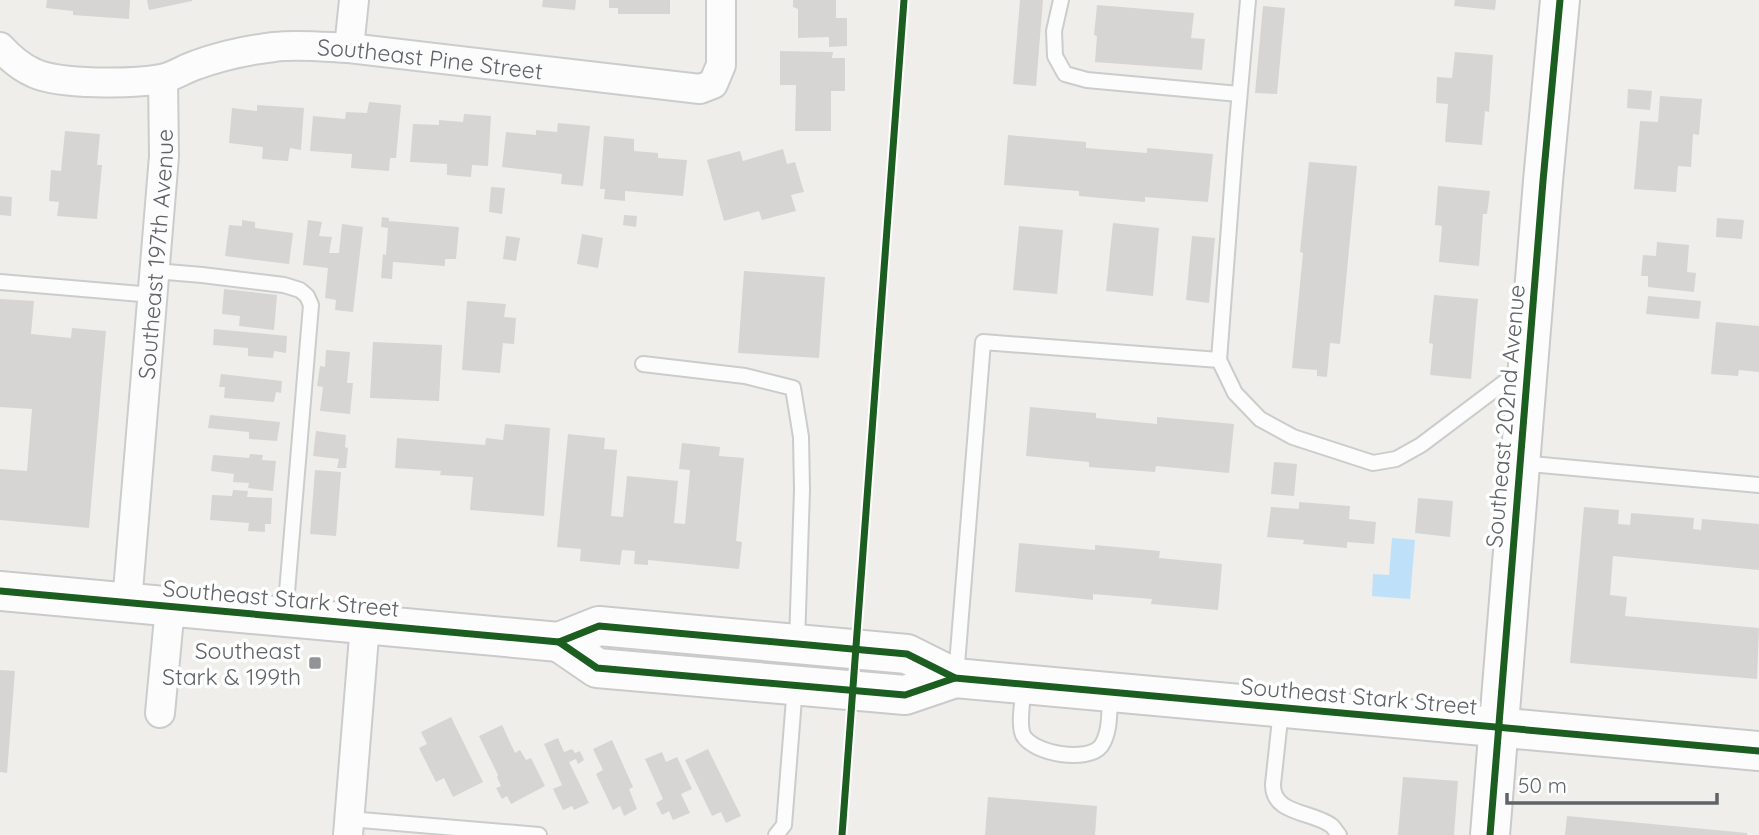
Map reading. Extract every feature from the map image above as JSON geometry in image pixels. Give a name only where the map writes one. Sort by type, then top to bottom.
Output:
[{"type":"main road","name":"Southeast 202nd Avenue","points":[[1490,835],[1560,0]]},
{"type":"main road","name":"Southeast Stark Street","points":[[0,591],[559,642],[599,626],[797,643],[907,654],[955,678],[1759,751]]},
{"type":"main road","name":"Southeast Stark Street","points":[[559,642],[597,668],[795,686],[905,695],[955,678]]},
{"type":"street","points":[[349,48],[354,0]]},
{"type":"street","name":"Southeast Pine Street","points":[[163,79],[230,55],[275,47],[309,46],[349,48],[699,89],[713,84],[721,65],[722,0]]},
{"type":"street","points":[[0,47],[15,62],[35,74],[55,79],[109,82],[163,79]]},
{"type":"street","name":"Southeast 197th Avenue","points":[[127,603],[164,156],[163,79]]},
{"type":"street","points":[[160,712],[170,607]]},
{"type":"street","points":[[349,827],[365,624]]},
{"type":"lane","points":[[1060,0],[1054,31],[1055,56],[1065,74],[1087,80],[1239,94]]},
{"type":"lane","points":[[1248,0],[1219,360],[1235,393],[1260,419],[1293,437],[1373,463],[1396,459],[1421,445],[1528,365]]},
{"type":"lane","points":[[0,282],[154,283],[202,275],[284,285],[300,290],[307,296],[311,305],[284,617]]},
{"type":"lane","points":[[955,678],[983,342],[1219,360]]},
{"type":"lane","points":[[643,364],[745,376],[793,387],[801,437],[802,490],[797,643]]},
{"type":"lane","points":[[1520,463],[1759,485]]},
{"type":"lane","points":[[1024,685],[1021,712],[1023,735],[1032,745],[1043,751],[1064,754],[1091,753],[1101,747],[1107,734],[1110,693]]},
{"type":"lane","points":[[776,835],[784,825],[795,686]]},
{"type":"lane","points":[[1281,709],[1273,784],[1276,799],[1333,827],[1339,835]]},
{"type":"lane","points":[[349,827],[539,835]]},
{"type":"water","points":[[1392,538],[1415,540],[1410,599],[1372,596],[1373,574],[1389,575]]},
{"type":"building","points":[[47,0],[130,0],[129,19],[73,15],[73,11],[46,8]]},
{"type":"building","points":[[147,0],[192,0],[192,1],[149,10]]},
{"type":"building","points":[[543,0],[576,0],[575,10],[542,7]]},
{"type":"building","points":[[609,0],[670,0],[670,14],[618,14],[618,8],[609,8]]},
{"type":"building","points":[[793,0],[836,0],[836,18],[847,18],[847,46],[829,47],[829,37],[798,38],[798,9],[793,7]]},
{"type":"building","points":[[1020,0],[1043,0],[1036,86],[1013,84]]},
{"type":"building","points":[[1455,0],[1496,0],[1495,10],[1454,6]]},
{"type":"building","points":[[1097,5],[1194,13],[1191,38],[1205,39],[1202,70],[1095,62]]},
{"type":"building","points":[[1263,6],[1285,8],[1277,94],[1255,93]]},
{"type":"building","points":[[780,51],[833,52],[832,58],[845,58],[845,91],[831,91],[831,131],[795,131],[796,85],[780,85]]},
{"type":"building","points":[[1455,52],[1493,55],[1489,112],[1485,111],[1482,145],[1445,142],[1448,104],[1436,103],[1437,77],[1452,78]]},
{"type":"building","points":[[1628,89],[1652,91],[1650,110],[1627,108]]},
{"type":"building","points":[[1660,96],[1702,99],[1699,135],[1693,134],[1691,167],[1678,166],[1676,192],[1634,189],[1640,121],[1658,122]]},
{"type":"building","points":[[369,102],[401,105],[396,158],[390,158],[389,171],[351,168],[352,154],[310,151],[313,116],[345,119],[346,112],[367,113]]},
{"type":"building","points":[[257,105],[304,108],[301,150],[290,148],[288,161],[262,159],[263,147],[229,143],[232,108],[257,111]]},
{"type":"building","points":[[464,114],[491,116],[488,166],[472,165],[471,177],[447,175],[447,164],[410,162],[413,124],[439,125],[439,120],[463,122]]},
{"type":"building","points":[[558,123],[590,126],[583,186],[561,184],[562,174],[502,167],[506,132],[536,135],[536,130],[557,132]]},
{"type":"building","points":[[65,131],[100,134],[97,165],[102,165],[97,219],[57,216],[59,202],[49,201],[51,170],[61,171]]},
{"type":"building","points":[[1008,135],[1086,142],[1086,148],[1147,153],[1147,148],[1213,154],[1208,202],[1145,197],[1145,202],[1079,196],[1079,191],[1004,185]]},
{"type":"building","points":[[604,136],[634,139],[634,151],[658,153],[658,158],[687,160],[683,196],[625,191],[625,201],[604,199],[605,189],[600,189]]},
{"type":"building","points":[[783,149],[787,164],[795,162],[804,192],[791,195],[796,211],[762,220],[759,211],[724,221],[707,160],[740,151],[743,161]]},
{"type":"building","points":[[1309,162],[1357,166],[1340,344],[1330,343],[1327,377],[1317,376],[1317,370],[1292,368]]},
{"type":"building","points":[[1438,186],[1490,191],[1487,214],[1483,214],[1479,266],[1439,262],[1442,226],[1435,225]]},
{"type":"building","points":[[491,187],[505,188],[502,214],[489,212]]},
{"type":"building","points":[[0,196],[12,197],[11,216],[0,215]]},
{"type":"building","points":[[624,215],[637,216],[636,227],[623,225]]},
{"type":"building","points":[[382,217],[389,218],[389,221],[459,227],[456,259],[445,259],[445,266],[393,262],[392,279],[381,278],[388,228],[381,227]]},
{"type":"building","points":[[1717,218],[1744,220],[1742,239],[1716,237]]},
{"type":"building","points":[[242,220],[255,222],[255,228],[293,233],[289,264],[225,256],[229,225],[242,226]]},
{"type":"building","points":[[308,220],[322,222],[319,236],[332,237],[329,253],[339,253],[342,224],[363,227],[353,312],[335,310],[336,300],[325,298],[328,268],[303,265]]},
{"type":"building","points":[[1113,223],[1159,228],[1153,296],[1106,291]]},
{"type":"building","points":[[1019,226],[1063,230],[1057,294],[1013,290]]},
{"type":"building","points":[[582,234],[603,238],[598,268],[577,264]]},
{"type":"building","points":[[506,236],[520,238],[516,261],[503,259]]},
{"type":"building","points":[[1192,236],[1215,238],[1209,303],[1186,300]]},
{"type":"building","points":[[1657,242],[1689,245],[1687,272],[1696,273],[1694,292],[1648,287],[1648,276],[1641,276],[1643,255],[1656,256]]},
{"type":"building","points":[[744,271],[825,277],[819,358],[738,353]]},
{"type":"building","points":[[224,289],[277,295],[274,330],[239,326],[240,316],[222,314]]},
{"type":"building","points":[[1434,295],[1478,299],[1471,379],[1430,375],[1433,344],[1429,343]]},
{"type":"building","points":[[1648,296],[1701,301],[1699,319],[1646,314]]},
{"type":"building","points":[[0,299],[34,301],[31,334],[71,338],[72,328],[106,331],[89,528],[0,520],[0,469],[27,471],[32,409],[0,407]]},
{"type":"building","points":[[467,301],[506,304],[504,317],[516,318],[514,344],[503,343],[500,373],[462,370]]},
{"type":"building","points":[[1716,322],[1759,326],[1759,372],[1739,370],[1738,376],[1711,374]]},
{"type":"building","points":[[214,329],[287,336],[286,353],[274,351],[273,358],[248,356],[248,348],[213,345]]},
{"type":"building","points":[[373,342],[442,345],[439,401],[370,398]]},
{"type":"building","points":[[326,350],[350,352],[347,383],[353,383],[350,414],[320,411],[323,387],[317,386],[320,366],[325,367]]},
{"type":"building","points":[[221,374],[282,381],[281,393],[276,392],[274,402],[224,398],[225,387],[219,387]]},
{"type":"building","points":[[1030,407],[1096,413],[1096,418],[1157,424],[1157,417],[1234,424],[1229,473],[1156,466],[1155,472],[1089,467],[1089,462],[1026,456]]},
{"type":"building","points":[[210,415],[280,422],[277,441],[249,439],[249,432],[208,428]]},
{"type":"building","points":[[505,424],[550,428],[544,516],[470,510],[473,477],[440,475],[441,471],[395,468],[397,438],[485,445],[486,438],[503,440]]},
{"type":"building","points":[[316,431],[346,435],[346,468],[337,468],[339,459],[313,456]]},
{"type":"building","points":[[568,434],[605,438],[604,449],[617,450],[611,516],[623,517],[627,476],[678,481],[674,523],[685,524],[690,470],[679,469],[682,443],[720,447],[719,456],[744,458],[736,541],[742,542],[739,569],[648,560],[648,565],[634,564],[635,551],[622,550],[620,565],[580,561],[581,549],[557,547]]},
{"type":"building","points":[[250,454],[263,455],[262,460],[276,461],[273,491],[248,488],[249,483],[233,482],[234,474],[211,471],[213,455],[249,458]]},
{"type":"building","points":[[1274,462],[1297,464],[1294,496],[1271,494]]},
{"type":"building","points":[[315,470],[341,472],[336,536],[310,534]]},
{"type":"building","points":[[233,490],[248,491],[247,497],[272,498],[271,524],[265,524],[265,532],[248,531],[249,523],[210,520],[212,495],[232,496]]},
{"type":"building","points":[[1418,498],[1453,501],[1450,537],[1415,533]]},
{"type":"building","points":[[1299,502],[1350,506],[1349,519],[1376,522],[1374,544],[1347,542],[1347,548],[1267,537],[1271,507],[1299,509]]},
{"type":"building","points":[[1584,507],[1619,510],[1618,524],[1630,525],[1631,513],[1694,518],[1693,529],[1701,530],[1702,519],[1759,524],[1759,570],[1613,556],[1610,595],[1627,597],[1625,616],[1759,628],[1757,679],[1570,663]]},
{"type":"building","points":[[1019,543],[1095,550],[1095,545],[1160,551],[1159,558],[1222,564],[1218,610],[1151,604],[1152,599],[1093,594],[1093,600],[1015,592]]},
{"type":"building","points":[[0,670],[15,671],[7,773],[0,772]]},
{"type":"building","points":[[451,717],[483,782],[453,797],[444,778],[436,782],[419,748],[427,744],[421,732]]},
{"type":"building","points":[[502,725],[515,753],[520,750],[526,760],[531,758],[545,786],[511,804],[507,796],[502,799],[496,788],[501,786],[498,775],[479,736]]},
{"type":"building","points":[[558,738],[564,752],[572,749],[575,753],[580,751],[584,760],[578,764],[576,759],[569,762],[589,803],[574,810],[572,806],[563,810],[553,789],[562,785],[544,744]]},
{"type":"building","points":[[612,740],[633,787],[629,789],[637,809],[624,816],[620,806],[613,810],[596,774],[603,770],[593,749]]},
{"type":"building","points":[[708,749],[741,816],[726,823],[721,812],[712,816],[685,760]]},
{"type":"building","points":[[662,752],[666,762],[677,757],[692,789],[681,794],[690,813],[673,820],[669,811],[662,815],[656,803],[663,799],[645,759]]},
{"type":"building","points":[[1403,777],[1458,781],[1454,835],[1398,835]]},
{"type":"building","points":[[988,797],[1097,806],[1095,835],[985,835]]},
{"type":"building","points":[[1567,816],[1747,833],[1747,835],[1565,835]]},
{"type":"cycle path","points":[[842,835],[904,0]]},
{"type":"cycle path","points":[[1490,835],[1560,0]]},
{"type":"cycle path","points":[[0,591],[559,642],[599,626],[907,654],[955,678],[1759,751]]},
{"type":"cycle path","points":[[559,642],[597,668],[905,695],[955,678]]},
{"type":"place","name":"Southeast Stark & 199th","points":[[315,663]]}]
